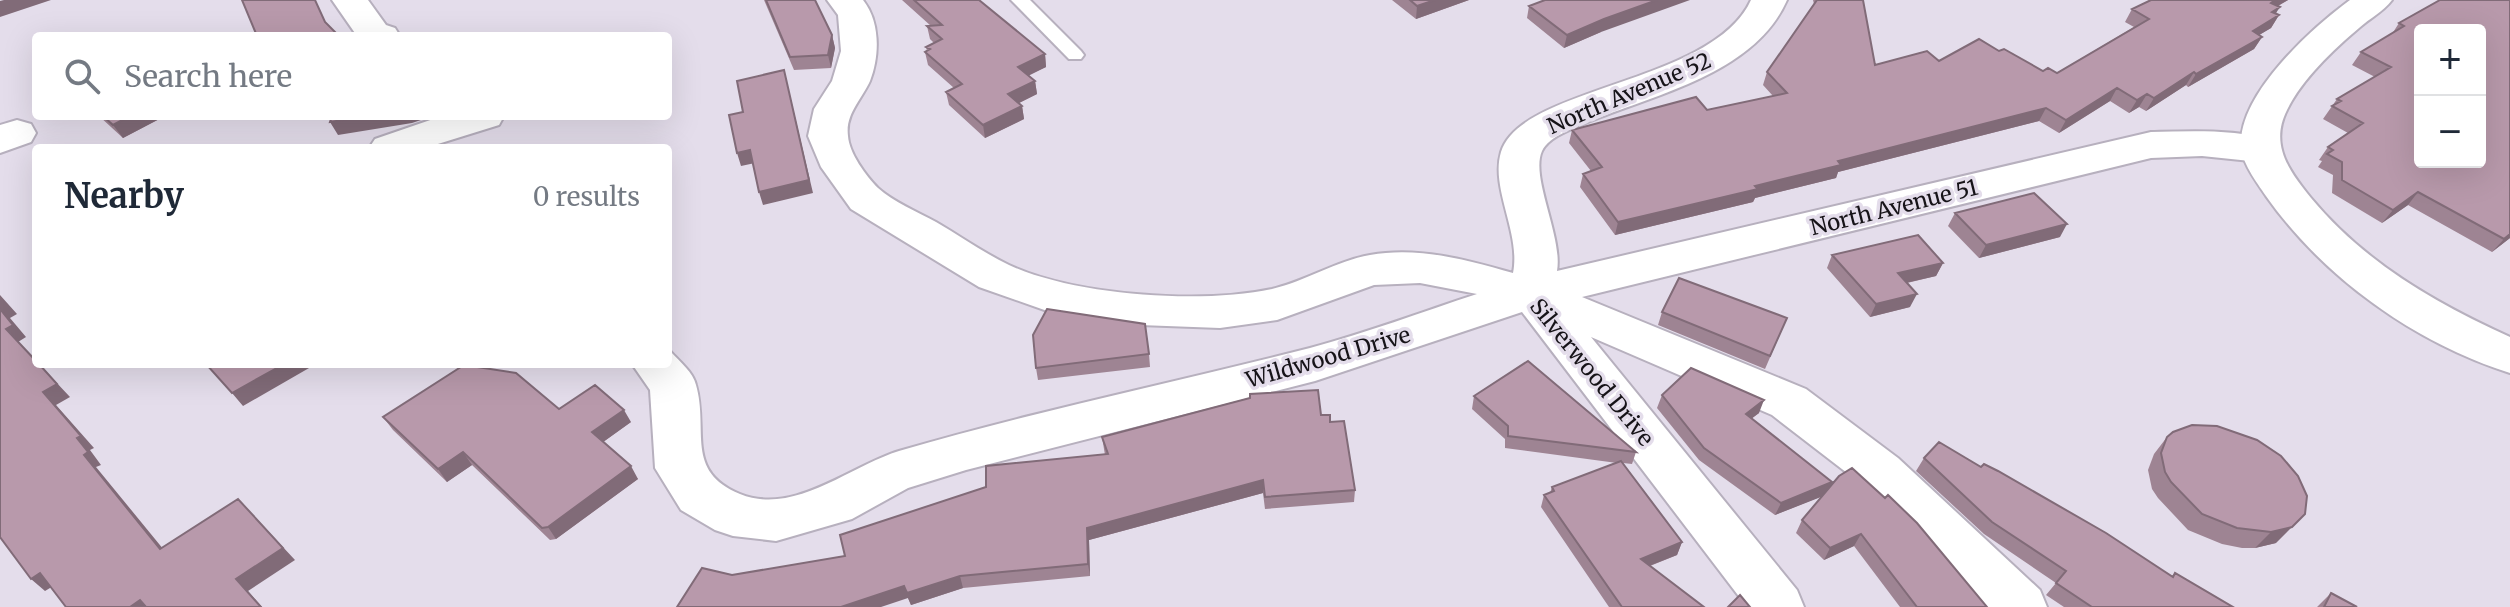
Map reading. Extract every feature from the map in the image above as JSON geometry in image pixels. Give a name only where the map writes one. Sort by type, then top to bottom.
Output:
[{"type":"street","points":[[350,0],[372,32]]},
{"type":"street","name":"Silverwood Drive","points":[[845,0],[856,14],[859,51],[851,81],[833,109],[828,136],[841,167],[865,199],[994,276],[1053,297],[1113,308],[1220,312],[1277,304],[1371,270],[1432,269],[1531,293],[1778,607]]},
{"type":"street","name":"North Avenue 52","points":[[1531,293],[1538,256],[1520,174],[1521,151],[1534,134],[1561,119],[1710,60],[1740,41],[1761,18],[1769,0]]},
{"type":"street","points":[[2374,0],[2311,55],[2266,112],[2260,149],[2279,184],[2306,220],[2348,262],[2459,334],[2510,356]]},
{"type":"street","points":[[399,144],[472,120]]},
{"type":"street","name":"North Avenue 51","points":[[1531,293],[2151,145],[2202,143],[2260,149]]},
{"type":"street","points":[[1531,293],[1789,402],[1822,423],[1912,502],[2021,607]]},
{"type":"street","name":"Wildwood Drive","points":[[658,368],[673,385],[679,468],[699,495],[733,515],[776,520],[834,504],[893,473],[966,451],[1315,364],[1531,293]]},
{"type":"lane","points":[[1020,0],[1075,55]]},
{"type":"building","points":[[242,0],[315,0],[325,22],[335,32],[255,32]]},
{"type":"building","points":[[766,0],[815,0],[832,35],[828,55],[790,57]]},
{"type":"building","points":[[914,0],[979,0],[1045,54],[1018,67],[1035,81],[1008,94],[1022,106],[983,125],[946,92],[962,84],[925,52],[930,49],[926,47],[942,39],[927,26],[942,25]]},
{"type":"building","points":[[1410,0],[1435,0],[1417,6]]},
{"type":"building","points":[[1545,0],[1657,0],[1567,35],[1529,6]]},
{"type":"building","points":[[1817,0],[1863,0],[1875,65],[1927,51],[1939,61],[1979,39],[2043,71],[2048,68],[2057,73],[2149,19],[2132,9],[2151,0],[2275,0],[2271,3],[2280,7],[2272,12],[2279,15],[2253,31],[2262,37],[2196,74],[2194,72],[2154,98],[2147,94],[2137,100],[2117,88],[2066,120],[2046,108],[1838,161],[1841,165],[1755,186],[1758,189],[1618,222],[1583,174],[1602,167],[1572,130],[1696,97],[1707,110],[1787,93],[1767,72]]},
{"type":"building","points":[[2440,0],[2510,0],[2510,234],[2504,239],[2418,192],[2393,210],[2342,180],[2342,162],[2327,154],[2333,150],[2328,147],[2363,123],[2332,106],[2341,101],[2337,99],[2391,67],[2361,52],[2404,26],[2399,23]]},
{"type":"building","points":[[784,70],[809,180],[759,192],[750,150],[737,153],[729,115],[743,112],[737,81]]},
{"type":"building","points":[[2034,193],[2067,224],[1986,245],[1955,213]]},
{"type":"building","points":[[1918,235],[1943,263],[1898,273],[1917,294],[1876,304],[1832,255]]},
{"type":"building","points":[[1679,278],[1787,318],[1770,356],[1662,312]]},
{"type":"building","points":[[0,309],[13,325],[6,329],[32,357],[32,368],[43,368],[57,384],[43,392],[81,436],[77,438],[88,452],[84,455],[160,549],[238,499],[283,548],[236,579],[261,607],[146,607],[140,600],[130,607],[66,607],[40,573],[31,579],[0,537]]},
{"type":"building","points":[[1047,309],[1145,324],[1149,354],[1036,368],[1033,335]]},
{"type":"building","points":[[1528,361],[1636,452],[1508,436],[1508,426],[1474,396]]},
{"type":"building","points":[[210,368],[277,368],[232,393]]},
{"type":"building","points":[[459,368],[516,373],[559,409],[595,385],[624,410],[592,432],[631,466],[548,527],[542,528],[463,452],[438,469],[383,417]]},
{"type":"building","points":[[1691,368],[1764,400],[1746,414],[1832,482],[1781,503],[1704,448],[1662,395]]},
{"type":"building","points":[[1318,390],[1321,415],[1330,415],[1330,422],[1344,421],[1355,490],[1265,497],[1263,480],[1087,528],[1088,564],[960,576],[907,593],[904,586],[841,607],[677,607],[702,568],[732,575],[845,556],[840,535],[986,487],[986,466],[1108,454],[1102,437],[1250,398],[1250,394]]},
{"type":"building","points":[[2192,425],[2217,426],[2257,440],[2281,456],[2298,476],[2307,496],[2305,514],[2292,527],[2271,532],[2237,528],[2202,514],[2171,482],[2165,472],[2161,453],[2167,437]]},
{"type":"building","points":[[1939,442],[1981,467],[1984,464],[1998,471],[2106,533],[2173,577],[2175,573],[2233,607],[2092,607],[2056,583],[2066,571],[1992,522],[1924,458]]},
{"type":"building","points":[[1621,461],[1682,542],[1641,559],[1704,607],[1622,607],[1544,495],[1554,491],[1552,487]]},
{"type":"building","points":[[1852,468],[1885,498],[1888,495],[1917,523],[1987,607],[1917,607],[1861,534],[1830,548],[1802,520],[1839,476]]},
{"type":"building","points":[[2331,593],[2357,607],[2324,607]]},
{"type":"building","points":[[1740,595],[1750,607],[1728,607]]}]
